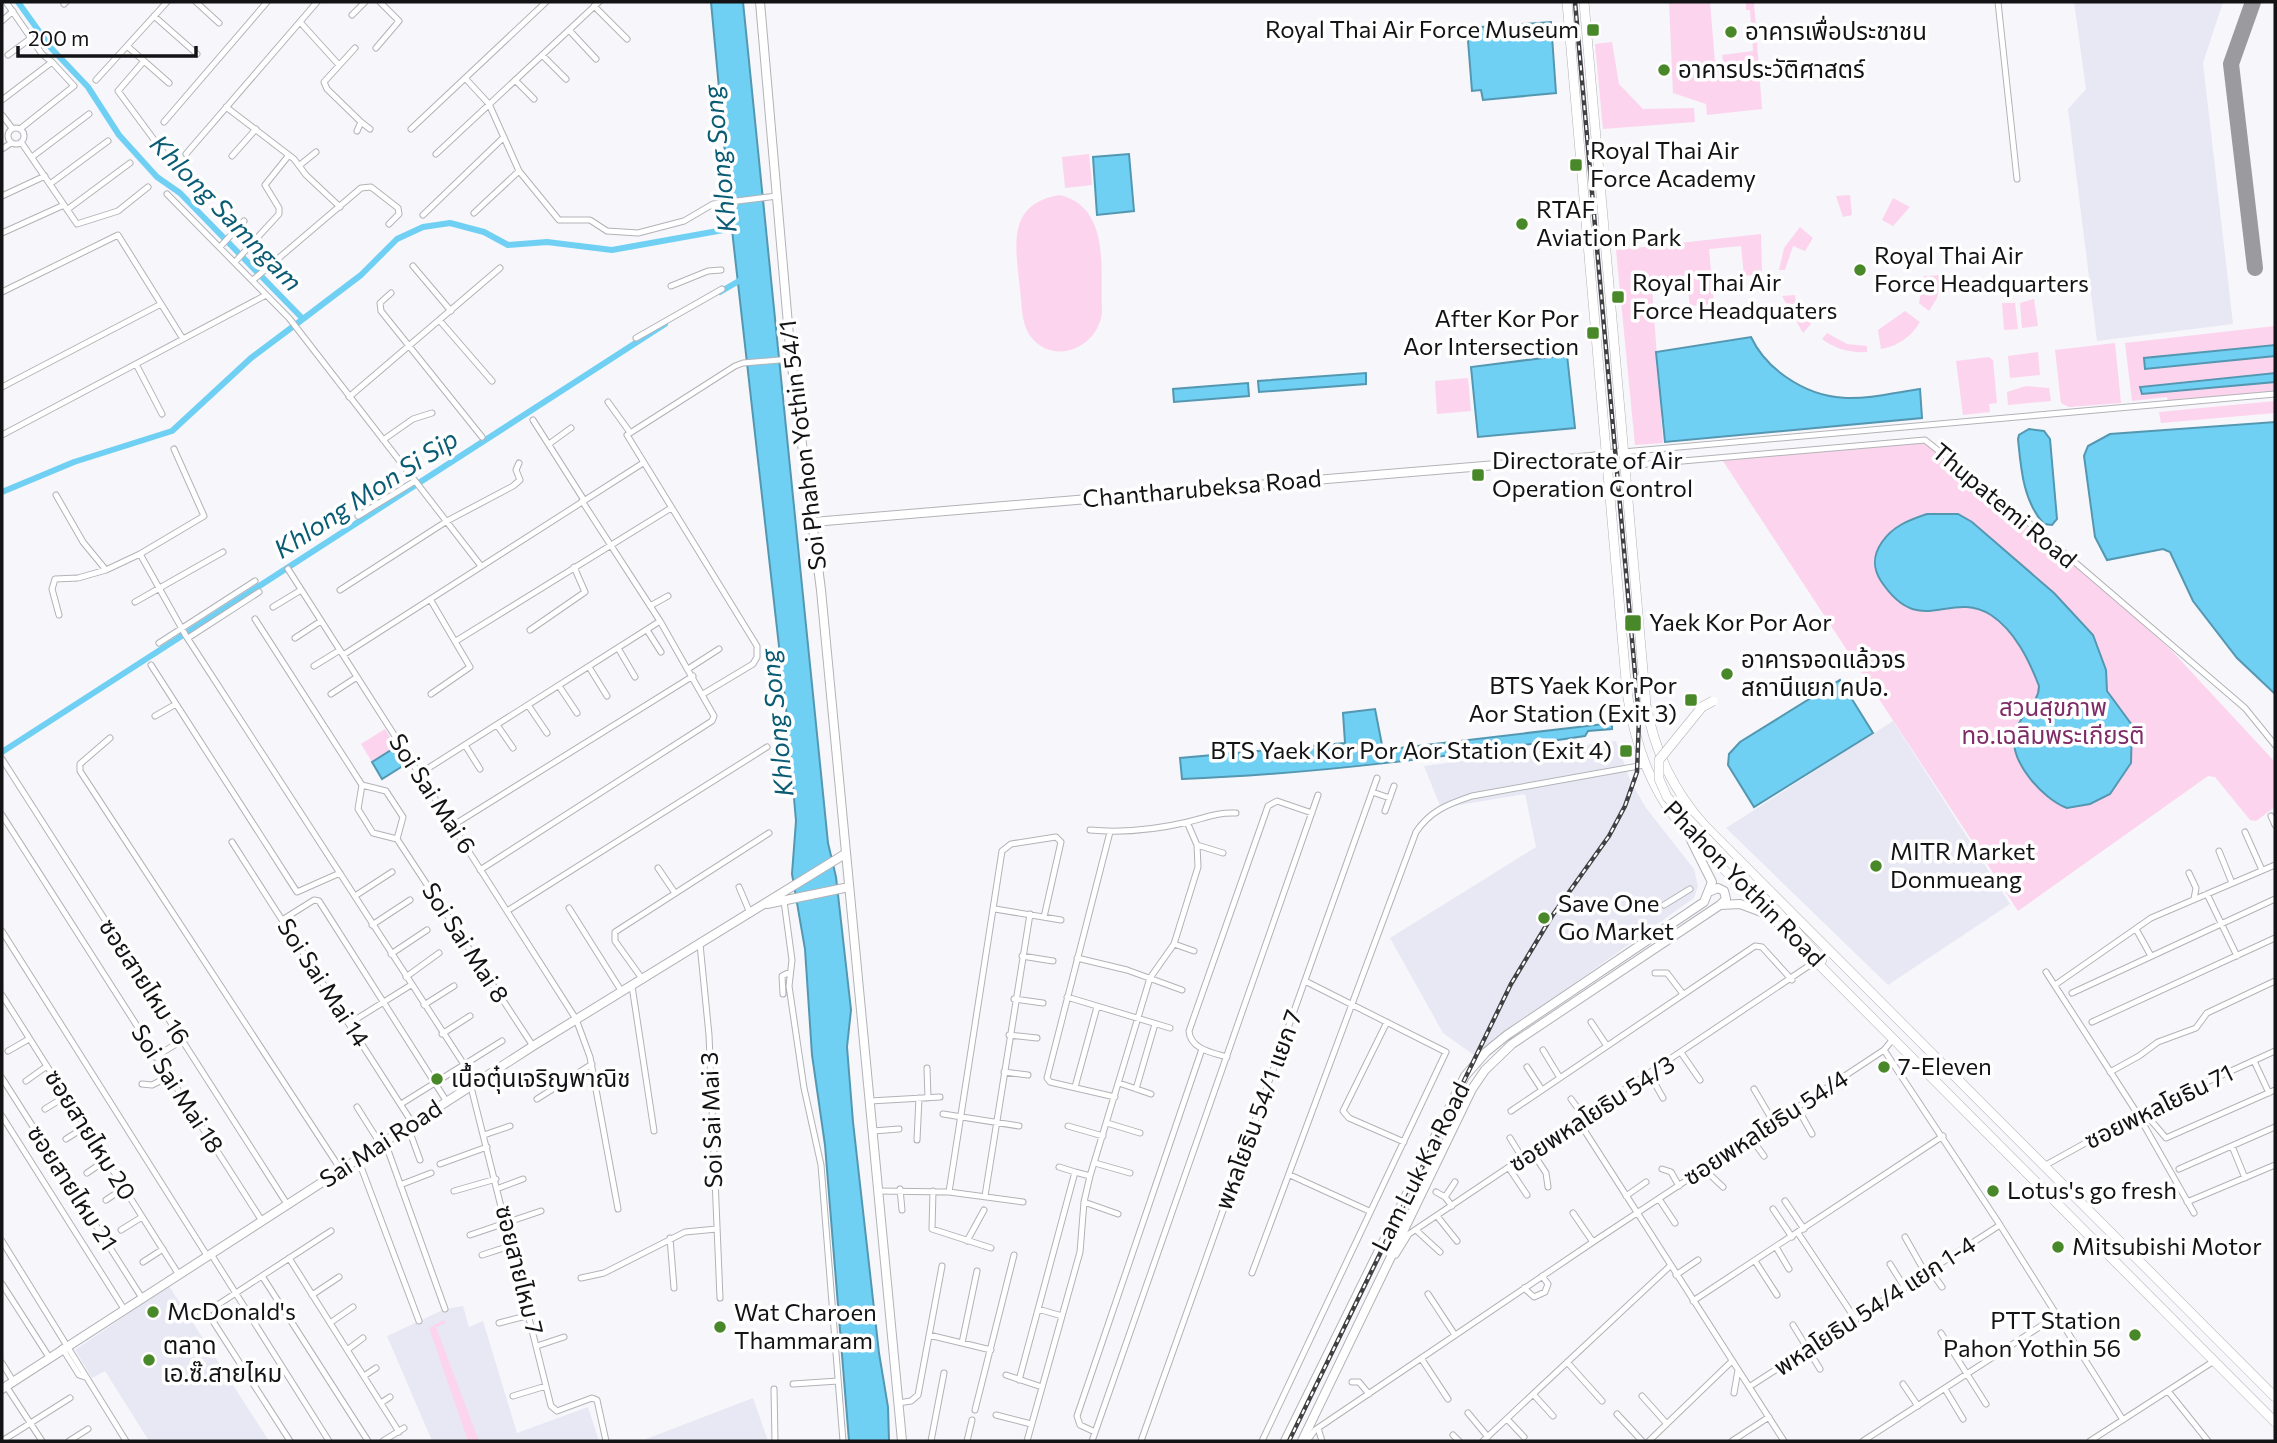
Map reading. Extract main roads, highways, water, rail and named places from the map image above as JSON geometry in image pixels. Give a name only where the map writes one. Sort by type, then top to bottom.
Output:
[{"type":"main road","name":"Soi Phahon Yothin 54/1","points":[[760,2],[777,196],[787,359],[813,522],[845,854],[844,888],[870,1101],[902,1441]]},
{"type":"main road","name":"Phahon Yothin Road","points":[[1567,2],[1627,692],[1633,730],[1644,765],[1661,798],[1688,833],[2275,1422]]},
{"type":"main road","name":"Phahon Yothin Road","points":[[1584,2],[1646,705],[1652,736],[1670,777],[1705,826],[2275,1397]]},
{"type":"main road","points":[[1578,137],[1595,136]]},
{"type":"main road","name":"Chantharubeksa Road","points":[[1607,458],[1623,452]]},
{"type":"main road","name":"Chantharubeksa Road","points":[[813,522],[1591,457],[1607,458],[1625,466]]},
{"type":"main road","points":[[1713,701],[1702,707],[1659,760],[1657,769],[1662,789],[1692,825],[1820,956],[1837,982]]},
{"type":"main road","points":[[1688,833],[1711,876],[1711,891],[1718,888],[1724,891],[1726,899],[1720,905]]},
{"type":"main road","name":"Sai Mai Road","points":[[7,1385],[533,1046],[845,854]]},
{"type":"main road","name":"Sai Mai Road","points":[[764,905],[844,888]]},
{"type":"main road","name":"Lam Luk Ka Road","points":[[1285,1441],[1455,1092],[1471,1068],[1507,1035],[1704,902],[1711,891]]},
{"type":"main road","points":[[1720,905],[1740,904],[1769,915]]},
{"type":"main road","name":"Lam Luk Ka Road","points":[[1302,1441],[1472,1090],[1485,1070],[1512,1044],[1720,905]]},
{"type":"main road","points":[[1893,1040],[1907,1029]]},
{"type":"main road","points":[[1331,1348],[1345,1354]]},
{"type":"main road","points":[[2228,1375],[2230,1364],[2239,1360]]},
{"type":"water","points":[[711,2],[743,2],[828,843],[836,877],[851,1010],[847,1047],[853,1122],[879,1353],[888,1407],[889,1441],[849,1441],[825,1145],[812,1055],[805,949],[792,874],[796,821],[787,717],[733,239]]},
{"type":"water","points":[[1551,22],[1556,93],[1483,100],[1481,90],[1472,91],[1467,28]]},
{"type":"water","points":[[1129,154],[1134,211],[1097,215],[1093,157]]},
{"type":"water","points":[[1751,337],[1761,354],[1775,368],[1786,377],[1819,394],[1851,398],[1920,389],[1922,418],[1665,442],[1656,352]]},
{"type":"water","points":[[2275,345],[2275,356],[2145,369],[2144,358]]},
{"type":"water","points":[[1567,355],[1575,428],[1478,437],[1471,367]]},
{"type":"water","points":[[1366,373],[1366,384],[1259,392],[1258,381]]},
{"type":"water","points":[[2275,373],[2275,382],[2142,394],[2140,387]]},
{"type":"water","points":[[1248,383],[1249,396],[1174,402],[1173,389]]},
{"type":"water","points":[[2275,422],[2275,694],[2237,658],[2193,601],[2170,552],[2163,549],[2107,560],[2095,537],[2084,456],[2088,446],[2110,434]]},
{"type":"water","points":[[2029,429],[2044,431],[2050,439],[2057,519],[2052,525],[2044,524],[2037,515],[2024,484],[2018,439],[2019,435]]},
{"type":"water","points":[[1927,514],[1958,514],[1972,522],[2054,593],[2093,635],[2106,670],[2107,691],[2132,725],[2131,763],[2110,794],[2090,804],[2067,808],[2048,796],[2029,778],[2017,755],[2015,733],[2020,720],[2036,699],[2039,686],[2020,647],[2000,622],[1976,608],[1922,611],[1909,608],[1895,598],[1881,581],[1875,561],[1886,536],[1908,521]]},
{"type":"water","points":[[1840,680],[1873,733],[1754,807],[1728,765],[1729,754],[1740,742]]},
{"type":"water","points":[[1375,709],[1383,750],[1612,723],[1612,729],[1588,731],[1585,736],[1385,763],[1182,779],[1180,758],[1345,743],[1343,713]]},
{"type":"water","points":[[396,747],[406,764],[382,779],[372,762]]},
{"type":"waterway","name":"Khlong Samngam","points":[[18,2],[51,48],[88,87],[119,135],[157,177],[180,193],[303,319],[361,275],[397,239],[423,227],[450,223],[484,232],[508,245],[547,242],[612,250],[740,227]]},
{"type":"waterway","name":"Khlong Mon Si Sip","points":[[720,292],[744,278]]},
{"type":"waterway","name":"Khlong Samngam","points":[[2,492],[74,462],[172,431],[251,358],[303,319]]},
{"type":"waterway","name":"Khlong Mon Si Sip","points":[[2,752],[665,324]]},
{"type":"railway","points":[[1289,1441],[1511,984],[1552,916],[1609,836],[1625,806],[1637,772],[1639,718],[1575,2]]},
{"type":"place","name":"Royal Thai Air Force Museum","points":[[1593,30]]},
{"type":"place","name":"อาคารเพื่อประชาชน","points":[[1731,32]]},
{"type":"place","name":"อาคารประวัติศาสตร์","points":[[1664,70]]},
{"type":"place","name":"Royal Thai Air Force Academy","points":[[1576,165]]},
{"type":"place","name":"RTAF Aviation Park","points":[[1522,224]]},
{"type":"place","name":"Royal Thai Air Force Headquarters","points":[[1860,270]]},
{"type":"place","name":"Royal Thai Air Force Headquaters","points":[[1618,297]]},
{"type":"place","name":"After Kor Por Aor Intersection","points":[[1593,333]]},
{"type":"place","name":"Directorate of Air Operation Control","points":[[1478,475]]},
{"type":"place","name":"Yaek Kor Por Aor","points":[[1633,623]]},
{"type":"place","name":"อาคารจอดแล้วจร สถานีแยก คปอ.","points":[[1727,674]]},
{"type":"place","name":"BTS Yaek Kor Por Aor Station (Exit 3)","points":[[1691,700]]},
{"type":"place","name":"BTS Yaek Kor Por Aor Station (Exit 4)","points":[[1626,751]]},
{"type":"place","name":"MITR Market Donmueang","points":[[1876,866]]},
{"type":"place","name":"Save One Go Market","points":[[1544,918]]},
{"type":"place","name":"7-Eleven","points":[[1884,1067]]},
{"type":"place","name":"เนื้อตุ๋นเจริญพาณิช","points":[[437,1079]]},
{"type":"place","name":"Lotus's go fresh","points":[[1993,1191]]},
{"type":"place","name":"Mitsubishi Motor","points":[[2058,1247]]},
{"type":"place","name":"McDonald's","points":[[153,1312]]},
{"type":"place","name":"Wat Charoen Thammaram","points":[[720,1327]]},
{"type":"place","name":"PTT Station Pahon Yothin 56","points":[[2135,1335]]},
{"type":"place","name":"ตลาด เอ.ซ๊.สายไหม","points":[[149,1360]]},
{"type":"water label","name":"Khlong Song","points":[[720,159]]},
{"type":"water label","name":"Khlong Song","points":[[777,723]]},
{"type":"park label","name":"สวนสุขภาพ ทอ.เฉลิมพระเกียรติ","points":[[2053,722]]}]
